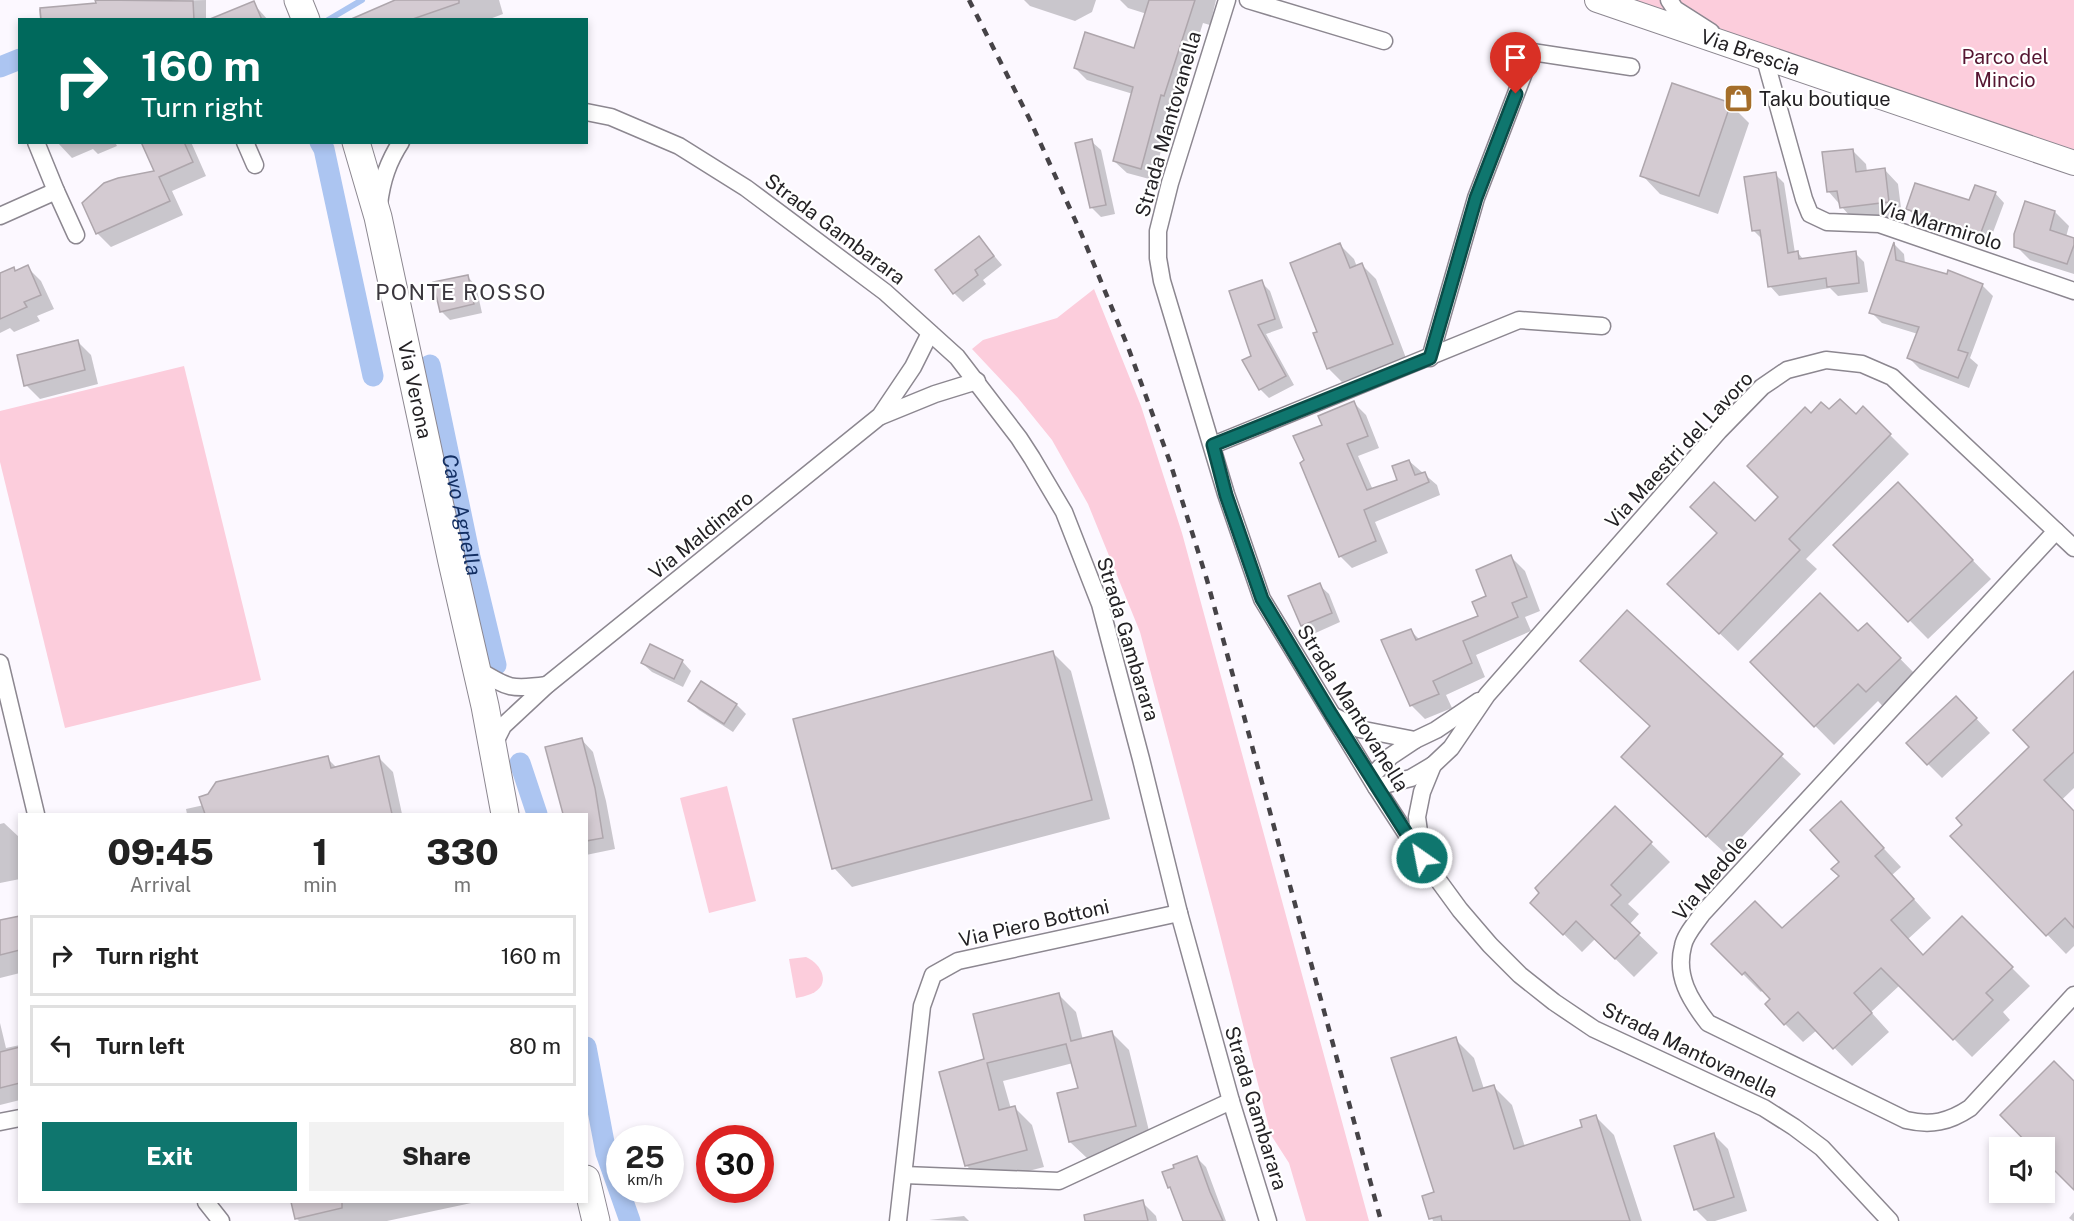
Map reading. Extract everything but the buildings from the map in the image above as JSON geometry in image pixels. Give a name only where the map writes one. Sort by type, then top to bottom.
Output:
[{"type":"main road","name":"Via Brescia","points":[[1601,1],[2074,163]]},
{"type":"main road","name":"Via Verona","points":[[357,144],[378,217],[477,669],[505,813]]},
{"type":"main road","points":[[588,1187],[596,1221]]},
{"type":"street","name":"Strada Mantovanella","points":[[1227,0],[1170,183],[1158,231],[1158,258],[1162,281],[1213,445],[1226,495],[1262,599],[1422,858],[1460,910],[1520,975],[1594,1029],[1764,1108],[1794,1127],[1822,1148],[1890,1221]]},
{"type":"street","points":[[1248,0],[1384,41]]},
{"type":"street","points":[[1669,0],[1675,9],[1735,46]]},
{"type":"street","points":[[1430,358],[1476,198],[1532,52],[1631,67]]},
{"type":"street","name":"Via Marmirolo","points":[[1765,59],[1810,214],[1827,222],[1879,224],[2074,291]]},
{"type":"street","name":"Strada Gambarara","points":[[588,112],[611,117],[679,146],[746,188],[885,292],[957,357],[1019,438],[1064,512],[1100,603],[1179,913],[1231,1101],[1268,1221]]},
{"type":"street","points":[[37,144],[76,235]]},
{"type":"street","points":[[245,144],[255,165]]},
{"type":"street","points":[[378,217],[382,184],[390,158],[400,144]]},
{"type":"street","points":[[0,216],[56,191]]},
{"type":"street","points":[[1213,445],[1520,320],[1602,326]]},
{"type":"street","name":"Via Maldinaro","points":[[492,747],[503,726],[547,685],[880,416],[913,367],[930,333]]},
{"type":"street","name":"Via Maestri del Lavoro","points":[[1487,696],[1719,431],[1762,387],[1787,370],[1826,360],[1862,364],[1892,377],[2074,548]]},
{"type":"street","name":"Via Maldinaro","points":[[880,416],[935,394],[977,381]]},
{"type":"street","name":"Via Medole","points":[[2056,531],[1702,914],[1683,944],[1681,967],[1684,987],[1693,1005],[1708,1023],[1906,1120],[1921,1124],[1954,1118],[1970,1108],[2074,995]]},
{"type":"street","points":[[0,663],[36,813]]},
{"type":"street","points":[[477,669],[505,686],[522,688],[547,685]]},
{"type":"street","points":[[1374,782],[1391,756],[1415,740],[1436,730],[1487,696]]},
{"type":"street","points":[[1374,782],[1411,778],[1433,765],[1451,748],[1487,696]]},
{"type":"street","points":[[1331,714],[1359,729],[1415,740]]},
{"type":"street","points":[[1422,858],[1418,817],[1422,792],[1433,765]]},
{"type":"street","name":"Via Piero Bottoni","points":[[898,1221],[921,1006],[933,975],[958,961],[1179,913]]},
{"type":"street","points":[[904,1176],[1059,1181],[1231,1101]]},
{"type":"street","points":[[0,1122],[18,1118]]},
{"type":"street","points":[[207,1203],[221,1221]]},
{"type":"green space","name":"Parco del Mincio","points":[[1593,0],[2074,0],[2074,162]]},
{"type":"green space","points":[[1094,289],[1141,406],[1182,533],[1369,1221],[1306,1221],[1289,1163],[1271,1135],[1140,632],[1088,504],[1052,440],[1018,398],[972,349],[983,340],[1057,318]]},
{"type":"green space","points":[[184,366],[261,680],[65,728],[0,462],[0,411]]},
{"type":"green space","points":[[727,786],[756,901],[709,913],[680,798]]},
{"type":"green space","points":[[806,957],[820,969],[823,980],[817,990],[809,995],[796,998],[789,959]]},
{"type":"waterway","points":[[331,18],[362,0]]},
{"type":"waterway","name":"Cavo Agnella","points":[[0,67],[18,60]]},
{"type":"waterway","name":"Cavo Agnella","points":[[321,144],[373,376]]},
{"type":"waterway","name":"Cavo Agnella","points":[[430,365],[470,557],[496,665]]},
{"type":"waterway","name":"Cavo Agnella","points":[[520,763],[537,813]]},
{"type":"waterway","name":"Cavo Agnella","points":[[588,1058],[606,1153],[630,1221]]},
{"type":"railway","points":[[969,0],[1030,120],[1081,233],[1128,347],[1170,462],[1207,580],[1381,1221]]},
{"type":"place","name":"Taku boutique","points":[[1738,99]]},
{"type":"district","name":"PONTE ROSSO","points":[[461,292]]},
{"type":"route","points":[[1422,858],[1376,787],[1262,599],[1226,495],[1213,445],[1430,358],[1476,198],[1516,94]]}]
